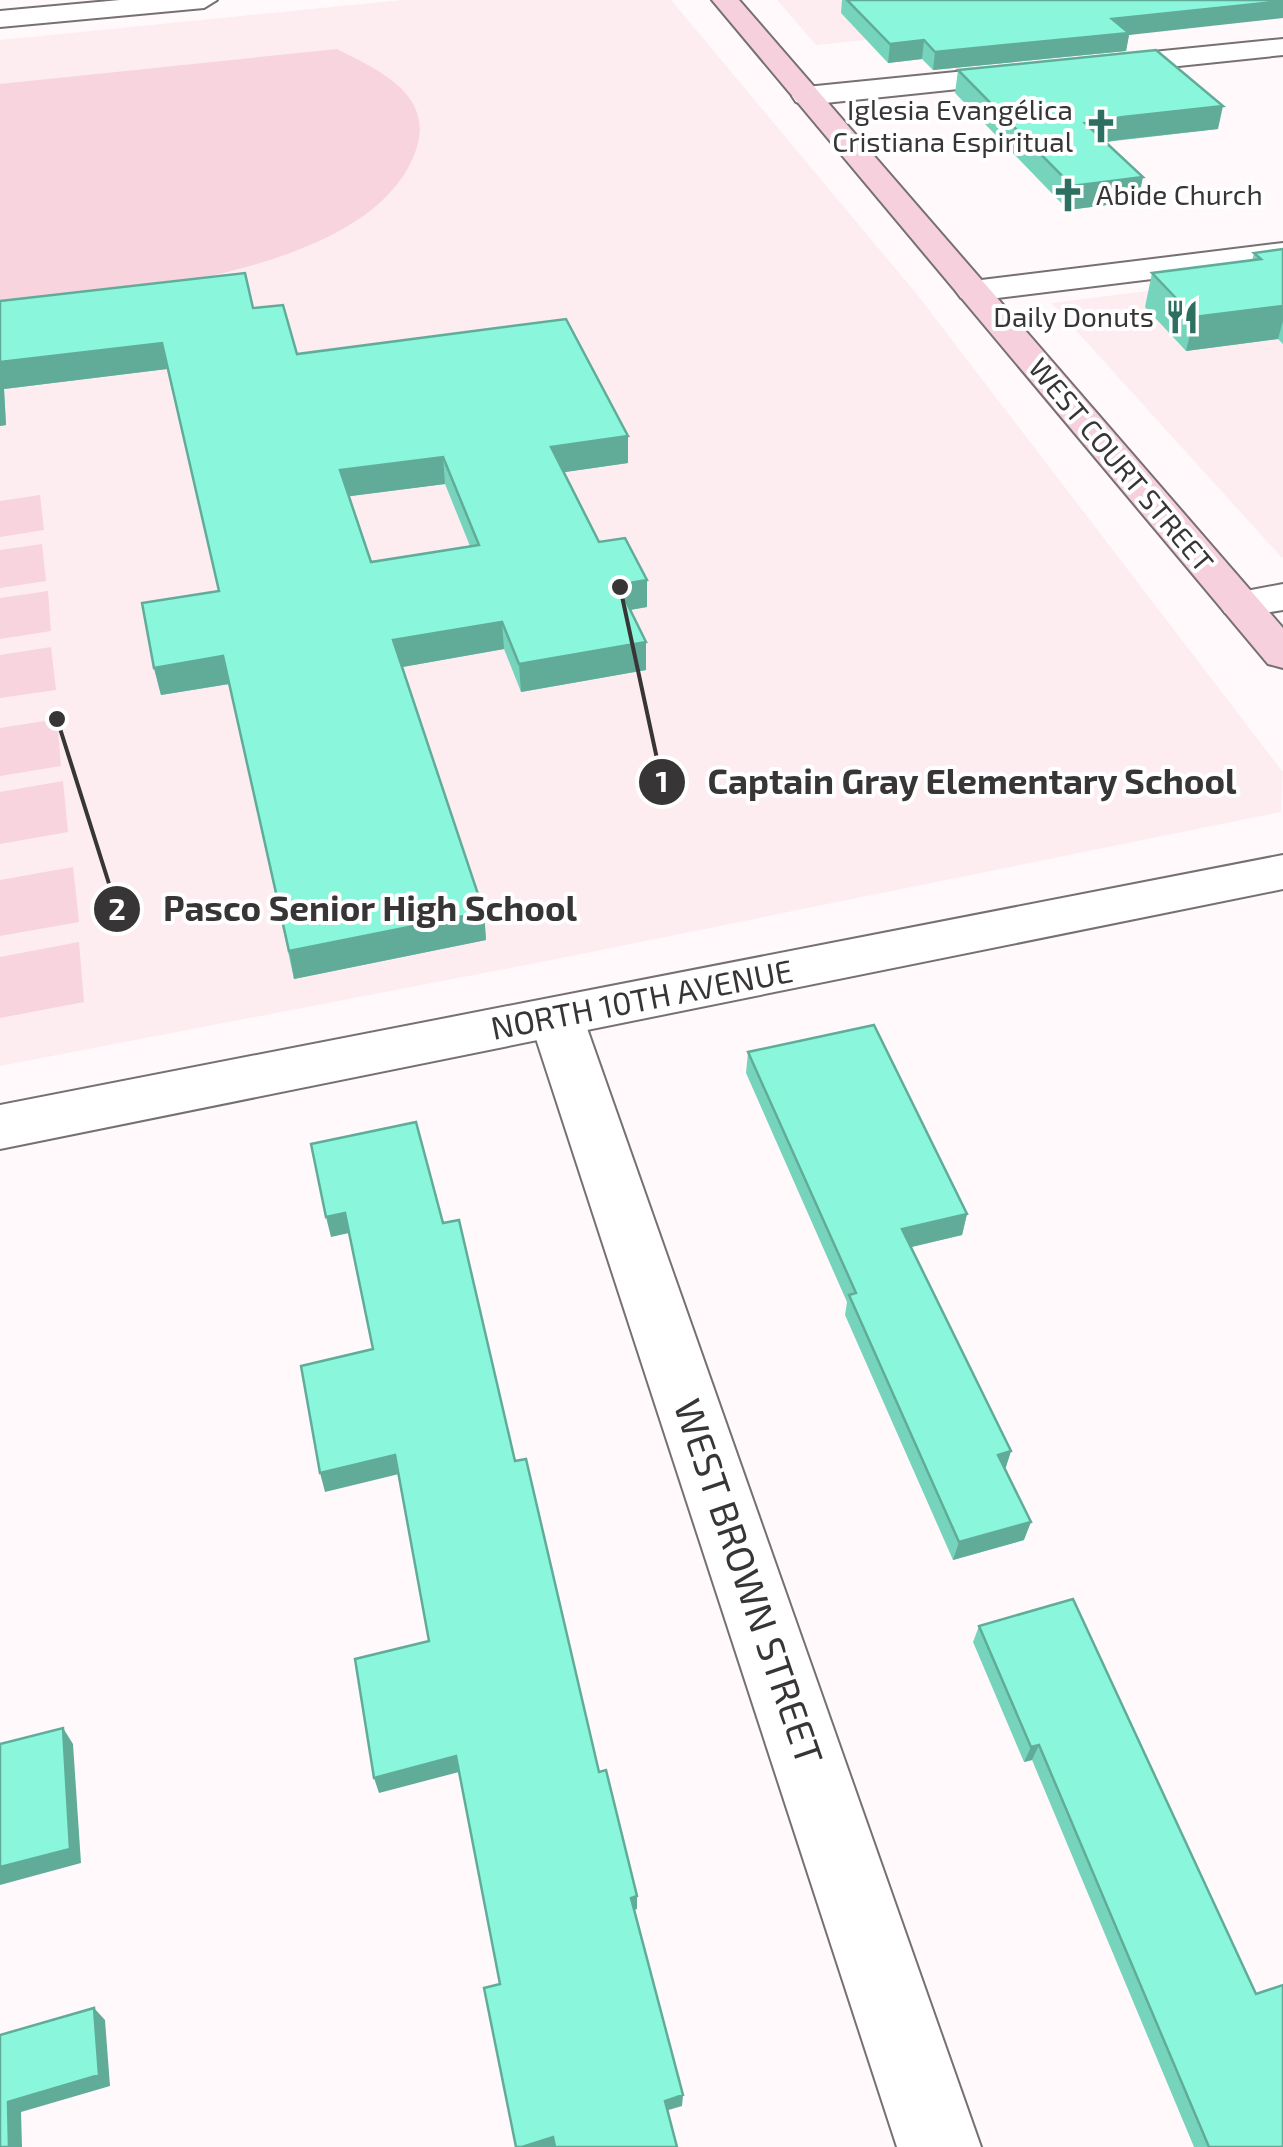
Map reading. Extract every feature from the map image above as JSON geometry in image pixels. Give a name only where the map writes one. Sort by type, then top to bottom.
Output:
[{"type":"main road","name":"WEST COURT STREET","points":[[725,0],[1283,655]]},
{"type":"street","points":[[0,19],[204,0]]},
{"type":"street","points":[[806,96],[1283,47]]},
{"type":"street","points":[[973,291],[1283,253]]},
{"type":"street","points":[[1240,604],[1283,597]]},
{"type":"street","name":"NORTH 10TH AVENUE","points":[[0,1127],[1283,872]]},
{"type":"street","name":"WEST BROWN STREET","points":[[556,1017],[939,2147]]},
{"type":"shaded area","points":[[402,0],[671,0],[916,293],[1283,772],[1281,812],[547,961],[0,1066],[0,40]]},
{"type":"shaded area","points":[[777,0],[965,0],[945,32],[816,45]]},
{"type":"shaded area","points":[[337,49],[399,86],[410,99],[420,130],[416,150],[390,192],[348,226],[294,251],[233,270],[169,284],[0,307],[0,84]]},
{"type":"shaded area","points":[[1283,274],[1283,557],[1282,558],[1051,303]]},
{"type":"shaded area","points":[[40,495],[44,530],[0,537],[0,501]]},
{"type":"shaded area","points":[[42,544],[46,581],[0,588],[0,550]]},
{"type":"shaded area","points":[[48,591],[51,631],[0,639],[0,598]]},
{"type":"shaded area","points":[[51,647],[56,690],[0,698],[0,655]]},
{"type":"shaded area","points":[[57,719],[61,766],[0,776],[0,728]]},
{"type":"shaded area","points":[[63,781],[68,832],[0,844],[0,792]]},
{"type":"shaded area","points":[[73,867],[79,922],[0,936],[0,880]]},
{"type":"shaded area","points":[[79,942],[84,1002],[0,1018],[0,957]]},
{"type":"building","points":[[847,0],[1283,1],[1112,19],[1129,33],[935,52],[924,40],[890,44]]},
{"type":"building","points":[[1156,50],[1223,106],[1085,123],[1143,177],[1072,186],[958,70]]},
{"type":"building","points":[[1283,249],[1283,306],[1194,317],[1152,273],[1261,259],[1254,253]]},
{"type":"building","points":[[245,273],[253,308],[283,305],[297,354],[566,319],[628,436],[551,447],[599,542],[625,538],[647,580],[618,585],[646,642],[519,664],[502,622],[393,640],[484,912],[289,951],[223,656],[154,668],[142,603],[219,591],[162,343],[0,362],[0,301]],"holes":[[[443,457],[479,545],[371,562],[340,470]]]},
{"type":"building","points":[[874,1025],[967,1214],[902,1229],[1011,1451],[998,1455],[1031,1522],[959,1542],[849,1295],[856,1293],[748,1052]]},
{"type":"building","points":[[416,1122],[443,1223],[459,1220],[515,1461],[526,1459],[599,1772],[606,1770],[637,1896],[631,1898],[683,2095],[665,2101],[677,2147],[555,2147],[553,2137],[516,2147],[484,1988],[500,1984],[456,1756],[374,1778],[355,1659],[429,1641],[395,1455],[320,1473],[301,1366],[373,1349],[345,1213],[326,1217],[311,1144]]},
{"type":"building","points":[[1073,1599],[1256,1994],[1283,1985],[1283,2147],[1209,2147],[1039,1745],[1031,1747],[979,1626]]},
{"type":"building","points":[[63,1728],[70,1849],[0,1867],[0,1744]]},
{"type":"building","points":[[94,2008],[99,2075],[8,2102],[9,2147],[0,2147],[0,2035]]},
{"type":"place","name":"Iglesia Evangélica Cristiana Espiritual","points":[[1101,126]]},
{"type":"place","name":"Abide Church","points":[[1068,195]]},
{"type":"place","name":"Daily Donuts","points":[[1182,317]]},
{"type":"place","name":"Captain Gray Elementary School","points":[[620,587]]},
{"type":"place","name":"Pasco Senior High School","points":[[57,719]]}]
